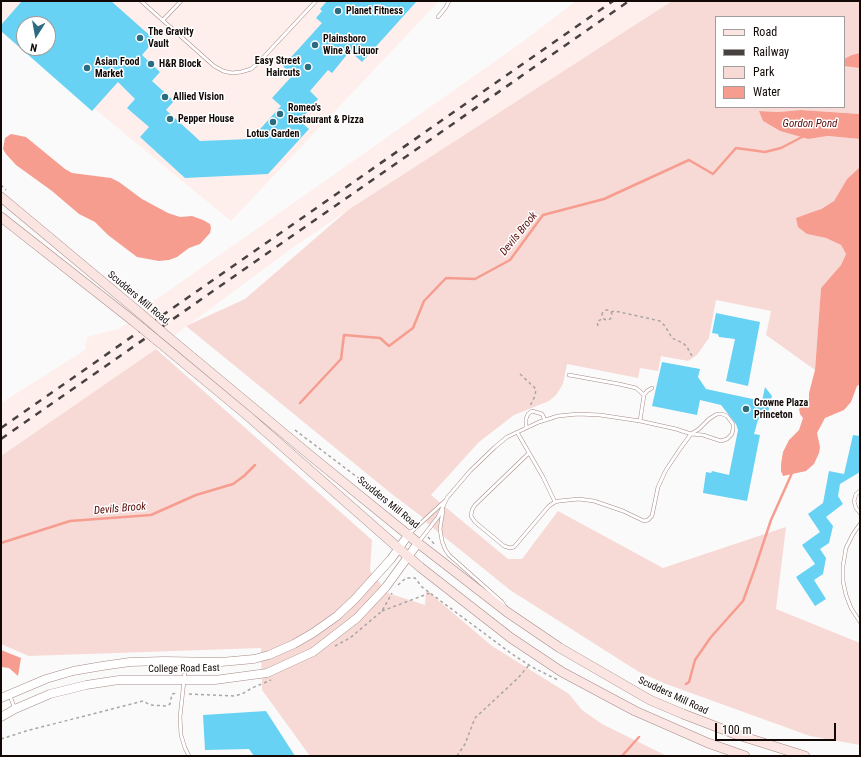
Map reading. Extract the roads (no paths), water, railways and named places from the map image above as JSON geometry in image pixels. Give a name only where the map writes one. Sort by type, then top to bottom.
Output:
[{"type":"main road","name":"Scudders Mill Road","points":[[1,197],[311,456],[409,534],[418,543],[507,612],[560,648],[650,700],[738,735],[804,756]]},
{"type":"main road","name":"Scudders Mill Road","points":[[1,217],[154,338],[248,416],[408,558],[511,638],[562,672],[635,712],[701,740],[744,756]]},
{"type":"street","name":"College Road East","points":[[1,698],[53,677],[73,671],[130,662],[221,662],[254,659],[294,644],[337,616],[355,599],[391,559],[409,534]]},
{"type":"street","name":"College Road East","points":[[1,717],[15,709],[50,694],[86,685],[119,680],[215,680],[267,673],[313,652],[357,618],[386,587],[418,543]]},
{"type":"lane","points":[[141,1],[214,66],[223,71],[232,72],[241,72],[251,69],[316,1]]},
{"type":"lane","points":[[163,20],[181,1]]},
{"type":"lane","points":[[438,17],[446,8],[449,1]]},
{"type":"lane","points":[[569,375],[636,388],[644,395]]},
{"type":"lane","points":[[640,421],[644,395],[652,388]]},
{"type":"lane","points":[[526,428],[526,419],[528,414],[532,411],[542,414],[545,420]]},
{"type":"lane","points":[[409,534],[447,498],[470,471],[495,447],[517,432],[545,420],[558,416],[578,414],[600,415],[640,421],[691,434],[703,435],[721,441],[727,439],[732,434],[733,424],[727,416],[717,414],[709,419],[700,429],[691,434],[666,470],[658,488],[652,516],[648,520],[644,521],[623,511],[594,501],[578,499],[555,502],[549,506],[514,547],[510,548],[504,546],[475,522],[471,516],[472,510],[529,453]]},
{"type":"lane","points":[[517,432],[555,502]]},
{"type":"lane","points":[[860,491],[856,494],[854,501],[856,508],[860,513]]},
{"type":"lane","points":[[418,543],[438,517],[447,498]]},
{"type":"lane","points":[[447,498],[443,510],[440,529],[445,549],[449,555],[502,602],[507,612]]},
{"type":"lane","points":[[860,524],[846,548],[843,566],[843,581],[851,608],[860,622]]},
{"type":"lane","points":[[186,662],[180,717],[181,735],[189,756]]},
{"type":"lane","points":[[9,694],[15,709]]},
{"type":"water","points":[[860,53],[860,68],[845,66],[845,58]]},
{"type":"water","name":"Gordon Pond","points":[[801,110],[860,114],[860,139],[828,136],[808,139],[780,131],[763,121],[759,111],[778,112]]},
{"type":"water","points":[[11,134],[26,137],[72,173],[111,178],[142,199],[168,213],[180,217],[192,216],[203,220],[210,224],[210,233],[200,244],[189,248],[177,257],[169,260],[159,261],[137,257],[108,235],[95,222],[79,214],[52,191],[16,165],[3,149],[5,138]]},
{"type":"water","points":[[860,167],[860,384],[857,386],[851,402],[844,410],[825,418],[817,433],[820,447],[814,464],[806,471],[783,476],[781,464],[783,452],[789,440],[799,430],[803,418],[799,409],[809,399],[809,393],[815,370],[821,288],[841,265],[846,254],[841,245],[826,238],[807,234],[798,227],[796,218],[821,209],[834,201],[847,179]]},
{"type":"water","points":[[1,650],[21,658],[18,676],[9,668],[1,667]]},
{"type":"waterway","name":"Devils Brook","points":[[300,403],[341,359],[344,335],[380,338],[389,346],[413,328],[424,301],[446,278],[475,279],[510,260],[543,215],[604,199],[689,160],[713,174],[736,148],[765,152],[781,148],[802,137]]},
{"type":"waterway","name":"Devils Brook","points":[[1,543],[70,521],[151,515],[196,495],[233,484],[255,465]]},
{"type":"waterway","points":[[686,684],[689,682],[695,660],[711,637],[743,601],[771,520],[792,473]]},
{"type":"waterway","points":[[622,756],[639,737]]},
{"type":"railway","points":[[1,428],[613,1]]},
{"type":"railway","points":[[1,439],[629,1]]},
{"type":"place","name":"Planet Fitness","points":[[338,11]]},
{"type":"place","name":"The Gravity Vault","points":[[140,38]]},
{"type":"place","name":"Plainsboro Wine & Liquor","points":[[315,45]]},
{"type":"place","name":"H&R Block","points":[[151,64]]},
{"type":"place","name":"Easy Street Haircuts","points":[[308,67]]},
{"type":"place","name":"Asian Food Market","points":[[87,68]]},
{"type":"place","name":"Allied Vision","points":[[165,97]]},
{"type":"place","name":"Romeo's Restaurant & Pizza","points":[[280,114]]},
{"type":"place","name":"Pepper House","points":[[170,119]]},
{"type":"place","name":"Lotus Garden","points":[[273,122]]},
{"type":"place","name":"Crowne Plaza Princeton","points":[[746,409]]}]
